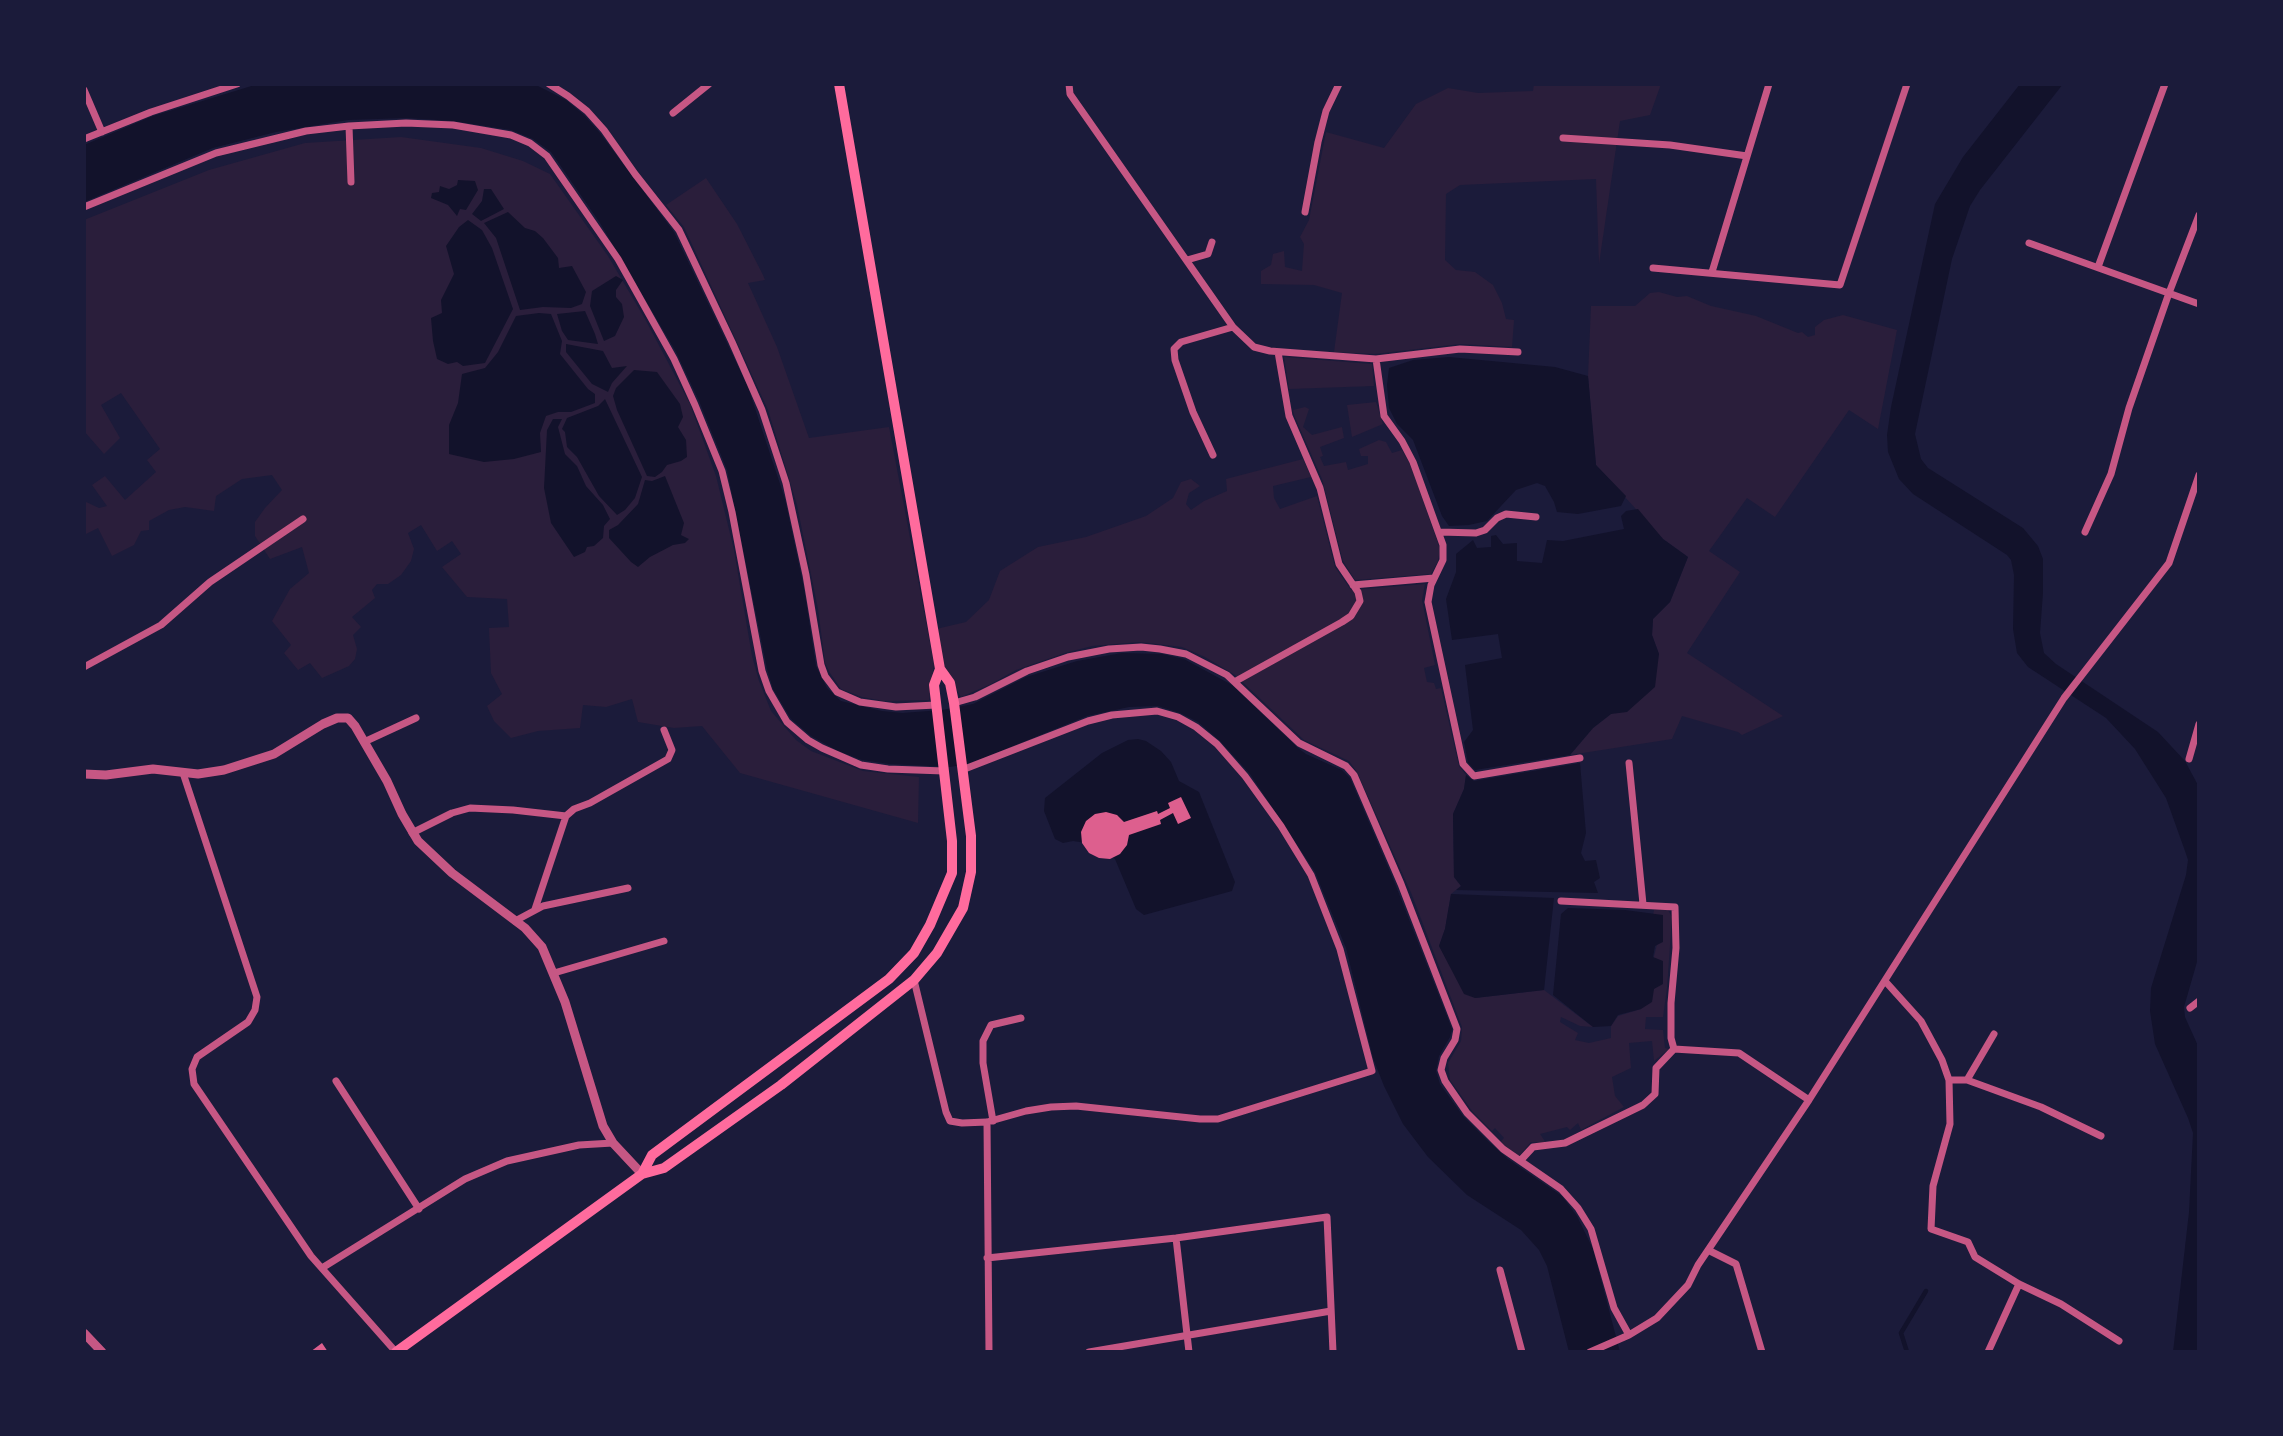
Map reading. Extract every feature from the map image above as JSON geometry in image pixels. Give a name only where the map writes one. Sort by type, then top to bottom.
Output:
[{"type":"main road","points":[[396,1352],[410,1348],[642,1174],[664,1168],[781,1085],[914,981],[937,953],[955,925],[962,908],[971,872],[971,836],[954,703],[950,683],[940,669],[839,84]]},
{"type":"main road","points":[[642,1174],[652,1155],[852,1008],[889,979],[914,953],[939,908],[952,873],[952,841],[934,685],[940,669]]},
{"type":"street","points":[[84,139],[151,112],[237,84]]},
{"type":"street","points":[[548,84],[568,96],[596,121],[679,230],[727,329],[762,410],[786,483],[825,676],[837,692],[860,702],[896,707],[936,705]]},
{"type":"street","points":[[673,113],[709,84]]},
{"type":"street","points":[[1069,84],[1070,94],[1233,327],[1254,346],[1278,352],[1376,359],[1460,349],[1518,352]]},
{"type":"street","points":[[1306,212],[1318,142],[1326,111],[1339,84]]},
{"type":"street","points":[[1712,272],[1769,84]]},
{"type":"street","points":[[1653,268],[1840,285],[1907,84]]},
{"type":"street","points":[[2098,267],[2165,84]]},
{"type":"street","points":[[84,90],[102,132]]},
{"type":"street","points":[[84,207],[216,153],[262,140],[349,126],[406,123],[482,129],[511,135],[530,143],[547,156],[624,270],[674,359],[695,405],[722,471],[762,671],[769,691],[787,722],[808,740],[861,765],[944,771]]},
{"type":"street","points":[[349,126],[351,182]]},
{"type":"street","points":[[1563,138],[1716,149],[1747,156]]},
{"type":"street","points":[[2085,533],[2111,474],[2129,408],[2199,215]]},
{"type":"street","points":[[1187,260],[1208,254],[1212,242]]},
{"type":"street","points":[[2029,243],[2199,304]]},
{"type":"street","points":[[1213,455],[1193,412],[1175,360],[1174,349],[1181,342],[1233,327]]},
{"type":"street","points":[[1236,681],[1351,616],[1360,601],[1359,592],[1339,564],[1320,488],[1290,416],[1278,352]]},
{"type":"street","points":[[1376,359],[1384,416],[1413,462],[1440,532],[1443,560],[1428,593],[1429,614],[1465,767],[1474,776],[1580,758]]},
{"type":"street","points":[[1590,1352],[1629,1335],[1657,1318],[1688,1285],[1708,1250],[1809,1100],[2064,698],[2169,563],[2199,475]]},
{"type":"street","points":[[1440,532],[1476,533],[1485,530],[1497,518],[1506,514],[1536,517]]},
{"type":"street","points":[[84,667],[161,625],[210,582],[303,519]]},
{"type":"street","points":[[1353,585],[1434,578]]},
{"type":"street","points":[[954,703],[988,692],[1021,674],[1057,661],[1099,651],[1141,647],[1185,654],[1236,681],[1300,743],[1346,766],[1354,775],[1401,884],[1457,1029],[1455,1040],[1444,1058],[1441,1070],[1445,1081],[1467,1113],[1503,1149],[1561,1189],[1578,1208],[1591,1229],[1614,1308],[1629,1335]]},
{"type":"street","points":[[914,981],[950,1121],[990,1121],[1051,1107],[1076,1106],[1218,1119],[1372,1071],[1340,949],[1311,875],[1281,826],[1245,776],[1217,744],[1196,727],[1178,717],[1157,711],[1112,715],[1087,721],[962,771]]},
{"type":"street","points":[[84,774],[106,775],[153,769],[206,774],[274,754],[323,724],[337,718],[348,718],[387,781],[412,833],[452,873],[516,921],[542,947],[554,973],[601,1118],[613,1143],[642,1174]]},
{"type":"street","points":[[364,742],[416,718]]},
{"type":"street","points":[[2189,759],[2199,724]]},
{"type":"street","points":[[535,908],[566,816],[574,809],[590,803],[668,759],[671,750],[664,730]]},
{"type":"street","points":[[1629,763],[1643,904]]},
{"type":"street","points":[[183,773],[257,997],[255,1010],[248,1022],[197,1057],[192,1069],[194,1084],[311,1256],[396,1352]]},
{"type":"street","points":[[412,833],[452,813],[470,808],[566,816]]},
{"type":"street","points":[[516,921],[535,908],[628,888]]},
{"type":"street","points":[[1561,901],[1675,908],[1676,948],[1671,1003],[1671,1038],[1674,1049]]},
{"type":"street","points":[[554,973],[664,941]]},
{"type":"street","points":[[1885,981],[1921,1021],[1942,1060],[1949,1080],[1950,1125],[1933,1186],[1931,1229],[1968,1242],[1975,1257],[2019,1284],[2061,1304],[2119,1341]]},
{"type":"street","points":[[2190,1008],[2199,1001]]},
{"type":"street","points":[[989,1352],[987,1258],[990,1121],[983,1041],[990,1025],[1021,1018]]},
{"type":"street","points":[[1967,1080],[1994,1034]]},
{"type":"street","points":[[1520,1161],[1533,1147],[1565,1143],[1643,1105],[1655,1094],[1656,1068],[1674,1049]]},
{"type":"street","points":[[1674,1049],[1739,1053],[1809,1100]]},
{"type":"street","points":[[1949,1080],[1967,1080],[2054,1112],[2101,1136]]},
{"type":"street","points":[[336,1081],[419,1209]]},
{"type":"street","points":[[322,1268],[465,1179],[507,1161],[579,1145],[613,1143]]},
{"type":"street","points":[[987,1258],[1176,1238],[1327,1217],[1332,1352]]},
{"type":"street","points":[[1176,1238],[1189,1352]]},
{"type":"street","points":[[1708,1250],[1735,1264],[1762,1352]]},
{"type":"street","points":[[1500,1270],[1522,1352]]},
{"type":"street","points":[[1988,1352],[2019,1284]]},
{"type":"street","points":[[1089,1352],[1331,1311]]},
{"type":"street","points":[[84,1333],[102,1352]]},
{"type":"shaded area","points":[[258,84],[534,84],[566,100],[584,115],[674,232],[748,387],[785,499],[804,588],[816,666],[827,688],[841,701],[902,713],[942,710],[973,704],[1026,677],[1077,661],[1122,653],[1162,654],[1184,659],[1232,685],[1298,748],[1342,770],[1350,778],[1394,881],[1452,1029],[1439,1056],[1436,1071],[1440,1084],[1463,1116],[1489,1142],[1508,1159],[1562,1196],[1577,1216],[1593,1249],[1620,1352],[1569,1352],[1547,1266],[1539,1250],[1521,1230],[1467,1195],[1428,1157],[1403,1124],[1373,1058],[1346,948],[1315,872],[1250,774],[1220,741],[1198,722],[1158,706],[1129,707],[1087,716],[986,757],[950,767],[862,760],[811,736],[791,719],[773,689],[767,669],[727,470],[699,401],[676,352],[600,223],[551,152],[533,139],[511,130],[453,121],[407,118],[348,120],[276,132],[213,148],[84,202],[84,145],[153,116]]},
{"type":"shaded area","points":[[1534,84],[1661,84],[1650,115],[1620,121],[1599,264],[1596,179],[1460,185],[1446,194],[1445,260],[1456,270],[1475,272],[1493,285],[1506,319],[1514,320],[1512,347],[1460,344],[1375,354],[1334,352],[1342,293],[1314,285],[1261,284],[1261,271],[1271,265],[1273,254],[1284,251],[1285,267],[1302,271],[1304,244],[1300,237],[1309,220],[1326,132],[1384,148],[1416,104],[1448,88],[1478,93],[1533,91]]},
{"type":"shaded area","points":[[2020,84],[2063,84],[1970,206],[1952,259],[1915,434],[1921,459],[1928,468],[2023,528],[2038,546],[2043,559],[2040,633],[2044,653],[2056,664],[2158,732],[2185,761],[2199,787],[2199,955],[2184,1007],[2185,1017],[2199,1048],[2199,1352],[2173,1352],[2189,1212],[2193,1133],[2155,1044],[2150,1011],[2151,988],[2186,875],[2188,860],[2185,851],[2166,798],[2135,749],[2106,718],[2028,667],[2017,653],[2013,629],[2014,575],[2011,560],[1913,494],[1899,479],[1888,452],[1887,435],[1891,407],[1935,204],[1963,157]]},
{"type":"shaded area","points":[[401,137],[481,148],[523,161],[550,174],[608,256],[690,404],[716,476],[734,550],[752,656],[771,711],[796,740],[811,751],[863,771],[919,777],[918,823],[740,773],[702,726],[674,728],[638,722],[632,699],[606,707],[583,705],[580,728],[538,731],[511,738],[494,721],[487,706],[502,694],[491,673],[489,628],[509,627],[507,599],[467,597],[442,567],[461,554],[452,541],[437,551],[421,525],[408,533],[414,549],[411,561],[401,575],[388,584],[377,584],[372,590],[375,598],[352,617],[361,627],[353,635],[357,649],[355,659],[349,666],[322,678],[310,663],[298,670],[284,653],[291,645],[272,621],[290,589],[309,573],[302,547],[270,559],[255,536],[255,522],[282,490],[272,475],[242,479],[216,496],[214,511],[185,507],[169,510],[149,521],[149,530],[141,531],[134,545],[112,556],[98,528],[84,535],[84,501],[99,508],[107,506],[92,485],[105,476],[125,500],[156,472],[147,460],[160,449],[121,393],[101,405],[120,438],[104,454],[84,431],[84,220],[209,170],[305,143]]},
{"type":"shaded area","points":[[706,178],[737,224],[765,280],[748,283],[777,347],[809,438],[889,427],[934,664],[929,700],[884,701],[862,697],[841,689],[825,663],[818,609],[797,505],[768,410],[684,227],[666,205]]},
{"type":"shaded area","points":[[458,180],[475,181],[478,190],[466,210],[460,209],[457,216],[448,205],[431,198],[432,193],[439,192],[440,186],[449,189],[457,185]]},
{"type":"shaded area","points":[[484,189],[491,189],[504,209],[481,221],[472,214],[482,201]]},
{"type":"shaded area","points":[[508,212],[525,228],[535,231],[543,238],[558,258],[559,268],[572,266],[586,292],[582,304],[571,308],[520,310],[496,238],[484,223]]},
{"type":"shaded area","points":[[468,220],[482,230],[492,248],[513,309],[485,363],[463,366],[457,362],[448,364],[437,359],[431,318],[442,313],[441,300],[454,274],[446,246],[459,227]]},
{"type":"shaded area","points":[[616,276],[623,280],[616,290],[616,297],[622,304],[624,317],[615,336],[604,341],[590,306],[592,291]]},
{"type":"shaded area","points":[[1659,292],[1677,297],[1687,296],[1711,306],[1756,316],[1798,333],[1802,332],[1808,337],[1815,335],[1815,327],[1824,320],[1843,315],[1897,330],[1878,429],[1849,410],[1775,517],[1747,498],[1709,551],[1740,572],[1687,653],[1783,716],[1742,735],[1682,716],[1672,739],[1570,755],[1593,728],[1611,714],[1659,654],[1652,635],[1653,619],[1670,602],[1688,557],[1663,539],[1596,465],[1588,376],[1591,306],[1635,306],[1650,293]]},
{"type":"shaded area","points":[[585,311],[598,344],[568,340],[562,331],[557,314]]},
{"type":"shaded area","points":[[551,314],[562,341],[560,354],[595,394],[595,403],[571,412],[546,416],[540,433],[541,452],[514,459],[484,462],[449,454],[449,425],[458,403],[462,374],[485,368],[498,352],[516,316]]},
{"type":"shaded area","points":[[566,344],[603,351],[612,368],[627,366],[608,392],[592,384],[566,352]]},
{"type":"shaded area","points":[[1284,357],[1372,364],[1374,386],[1289,389]]},
{"type":"shaded area","points":[[1449,357],[1555,367],[1588,376],[1596,465],[1626,496],[1621,506],[1578,514],[1557,512],[1545,486],[1537,483],[1516,490],[1487,521],[1449,526],[1442,516],[1413,440],[1397,424],[1389,408],[1387,385],[1389,368],[1413,360]]},
{"type":"shaded area","points":[[634,370],[657,372],[680,404],[683,417],[678,427],[686,440],[687,457],[667,465],[655,477],[647,476],[613,396],[616,388]]},
{"type":"shaded area","points":[[605,399],[642,477],[635,498],[617,515],[599,496],[577,457],[567,447],[562,429],[567,418],[598,406]]},
{"type":"shaded area","points":[[1376,402],[1383,424],[1352,437],[1347,405]]},
{"type":"shaded area","points":[[1305,407],[1309,409],[1303,427],[1312,435],[1342,427],[1344,438],[1320,447],[1324,466],[1346,462],[1348,470],[1368,464],[1368,456],[1361,456],[1359,449],[1379,440],[1386,442],[1392,453],[1402,450],[1411,466],[1440,549],[1438,561],[1431,574],[1355,580],[1343,561],[1322,479],[1294,415],[1293,410]]},
{"type":"shaded area","points":[[553,419],[562,419],[558,427],[565,454],[577,466],[586,486],[603,505],[610,519],[604,526],[603,538],[574,557],[551,523],[544,488],[547,430]]},
{"type":"shaded area","points":[[1303,459],[1311,477],[1273,486],[1274,498],[1280,509],[1317,496],[1335,567],[1351,590],[1425,584],[1422,600],[1435,665],[1424,668],[1427,682],[1434,683],[1436,689],[1441,688],[1459,766],[1466,775],[1464,789],[1453,814],[1454,877],[1461,886],[1451,894],[1439,946],[1475,998],[1544,990],[1593,1027],[1580,1026],[1561,1017],[1560,1022],[1578,1033],[1575,1040],[1589,1043],[1611,1038],[1611,1026],[1618,1016],[1641,1009],[1663,920],[1663,915],[1653,915],[1654,910],[1668,910],[1672,917],[1663,1017],[1646,1017],[1645,1029],[1663,1030],[1665,1048],[1669,1049],[1654,1061],[1652,1041],[1629,1043],[1631,1068],[1612,1077],[1615,1096],[1624,1107],[1581,1130],[1578,1123],[1570,1130],[1567,1127],[1540,1134],[1546,1143],[1531,1142],[1519,1156],[1504,1145],[1501,1141],[1504,1138],[1495,1128],[1492,1131],[1472,1111],[1450,1080],[1448,1063],[1461,1041],[1462,1027],[1412,895],[1357,772],[1349,761],[1304,740],[1235,675],[1182,647],[1140,642],[1092,646],[1016,670],[961,697],[943,668],[936,629],[966,622],[989,600],[1000,571],[1038,547],[1086,537],[1146,516],[1173,498],[1181,482],[1191,479],[1200,486],[1189,493],[1186,504],[1191,510],[1227,491],[1226,479]]},
{"type":"shaded area","points":[[665,476],[684,523],[681,535],[689,539],[650,557],[638,567],[609,538],[609,530],[618,525],[638,504],[645,480],[652,481]]},
{"type":"shaded area","points":[[1638,509],[1663,539],[1688,557],[1670,602],[1653,619],[1652,635],[1659,654],[1655,687],[1627,712],[1611,714],[1593,728],[1570,755],[1475,770],[1468,763],[1464,742],[1473,730],[1465,665],[1502,658],[1498,634],[1452,640],[1446,599],[1456,572],[1456,554],[1473,540],[1477,548],[1491,547],[1491,536],[1496,535],[1503,544],[1517,543],[1517,561],[1542,563],[1547,540],[1563,541],[1624,529],[1621,516],[1626,511]]},
{"type":"shaded area","points":[[1138,739],[1161,751],[1171,762],[1179,781],[1199,792],[1235,882],[1232,891],[1144,915],[1136,909],[1115,859],[1086,843],[1063,843],[1055,839],[1044,811],[1045,798],[1102,753],[1128,740]]},
{"type":"shaded area","points":[[1580,763],[1586,833],[1581,853],[1585,861],[1596,860],[1600,878],[1594,882],[1598,893],[1456,890],[1461,886],[1454,877],[1453,814],[1464,789],[1466,775],[1474,781]]},
{"type":"shaded area","points":[[1451,894],[1554,898],[1544,990],[1475,998],[1464,994],[1439,946]]},
{"type":"shaded area","points":[[1568,908],[1625,910],[1663,915],[1663,942],[1655,946],[1653,957],[1663,961],[1663,984],[1654,989],[1652,1002],[1641,1009],[1618,1015],[1611,1026],[1593,1027],[1553,995],[1561,914]]},
{"type":"building","points":[[1181,797],[1191,818],[1178,824],[1173,813],[1160,820],[1161,824],[1129,835],[1127,845],[1120,854],[1110,859],[1089,853],[1082,843],[1081,832],[1086,821],[1095,814],[1106,812],[1117,815],[1124,822],[1157,811],[1158,814],[1170,808],[1168,803]]},
{"type":"building","points":[[322,1343],[328,1352],[310,1352]]},
{"type":"waterway","points":[[1907,1352],[1901,1333],[1926,1291]]}]
